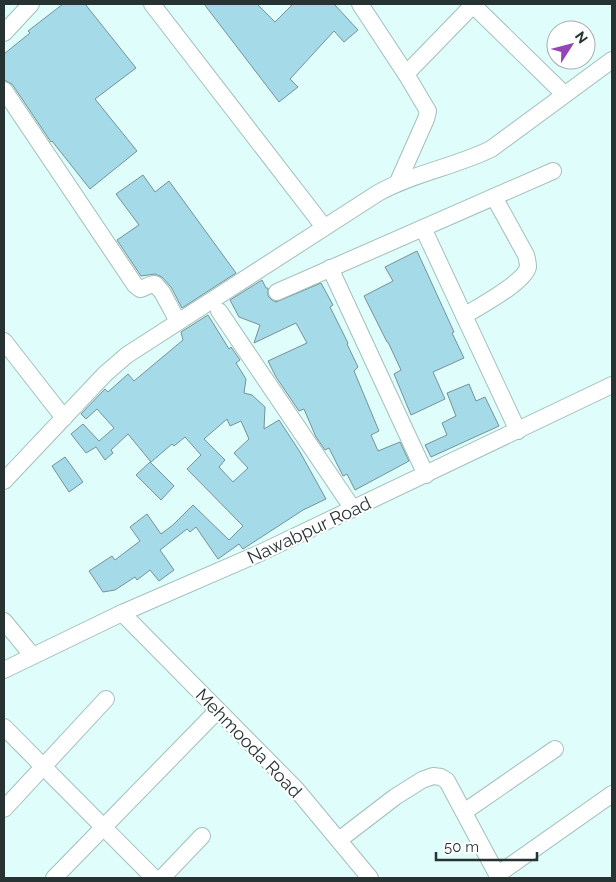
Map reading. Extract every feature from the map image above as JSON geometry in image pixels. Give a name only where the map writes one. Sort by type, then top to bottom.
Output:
[{"type":"street","points":[[4,32],[31,4]]},
{"type":"street","points":[[152,4],[324,228]]},
{"type":"street","points":[[360,4],[428,111],[398,182]]},
{"type":"street","points":[[406,74],[474,4],[564,94]]},
{"type":"street","points":[[4,481],[105,374],[127,355],[363,202],[398,182],[476,156],[491,149],[612,60]]},
{"type":"street","points":[[4,90],[135,285],[140,289],[155,284],[162,292],[175,316],[182,319]]},
{"type":"street","points":[[277,292],[552,171]]},
{"type":"street","points":[[464,316],[515,284],[525,273],[528,266],[526,255],[494,197]]},
{"type":"street","points":[[423,228],[518,431]]},
{"type":"street","points":[[330,268],[426,475]]},
{"type":"street","points":[[218,310],[353,509]]},
{"type":"street","points":[[4,341],[64,418]]},
{"type":"street","name":"Nawabpur Road","points":[[4,670],[122,613],[260,553],[612,385]]},
{"type":"street","name":"Mehmooda Road","points":[[122,613],[296,789],[370,878]]},
{"type":"street","points":[[4,621],[32,656]]},
{"type":"street","points":[[4,809],[106,699]]},
{"type":"street","points":[[54,878],[218,710]]},
{"type":"street","points":[[4,727],[154,878]]},
{"type":"street","points":[[464,812],[555,749]]},
{"type":"street","points":[[340,840],[394,797],[422,780],[433,776],[441,777],[447,781],[498,877],[612,794]]},
{"type":"street","points":[[162,878],[202,836]]},
{"type":"building","points":[[63,4],[85,4],[136,68],[95,99],[137,151],[90,189],[51,142],[12,84],[4,80],[4,54],[30,33],[28,31]]},
{"type":"building","points":[[204,4],[257,4],[275,22],[293,4],[334,4],[358,30],[344,42],[334,31],[290,79],[298,87],[279,102]]},
{"type":"building","points":[[143,175],[155,192],[169,181],[236,273],[182,308],[171,287],[162,277],[155,274],[141,276],[117,240],[139,225],[116,194]]},
{"type":"building","points":[[417,251],[464,358],[433,372],[445,399],[411,415],[394,374],[401,370],[364,296],[393,281],[385,267]]},
{"type":"building","points":[[262,280],[266,288],[268,288],[268,296],[276,302],[321,283],[333,305],[330,307],[358,367],[354,371],[379,431],[371,435],[378,451],[400,442],[409,461],[355,490],[347,474],[343,476],[329,448],[325,450],[316,437],[304,409],[299,411],[276,377],[268,361],[307,343],[296,323],[254,343],[260,325],[239,317],[230,300]]},
{"type":"building","points":[[208,315],[229,349],[231,347],[240,360],[236,363],[246,379],[244,393],[252,395],[265,407],[264,429],[279,420],[300,452],[326,499],[303,510],[243,549],[239,544],[218,559],[196,527],[190,532],[187,529],[160,550],[174,570],[159,581],[150,570],[137,580],[135,577],[115,590],[103,592],[89,571],[112,556],[115,560],[140,541],[130,527],[147,514],[161,534],[193,505],[229,540],[243,526],[187,469],[201,455],[185,437],[174,446],[172,444],[151,462],[128,434],[111,450],[113,453],[105,460],[96,447],[86,453],[71,434],[83,424],[99,441],[114,428],[97,409],[86,419],[81,414],[105,389],[108,392],[128,374],[134,381],[183,340],[181,332]],"holes":[[[227,419],[230,426],[241,421],[249,439],[234,453],[248,468],[233,482],[219,467],[225,460],[204,439]]]},
{"type":"building","points":[[469,384],[476,401],[485,397],[499,426],[431,457],[425,445],[447,435],[442,423],[456,416],[447,393]]},
{"type":"building","points":[[65,457],[83,482],[69,492],[52,466]]},
{"type":"building","points":[[150,462],[174,486],[161,500],[136,475]]}]
